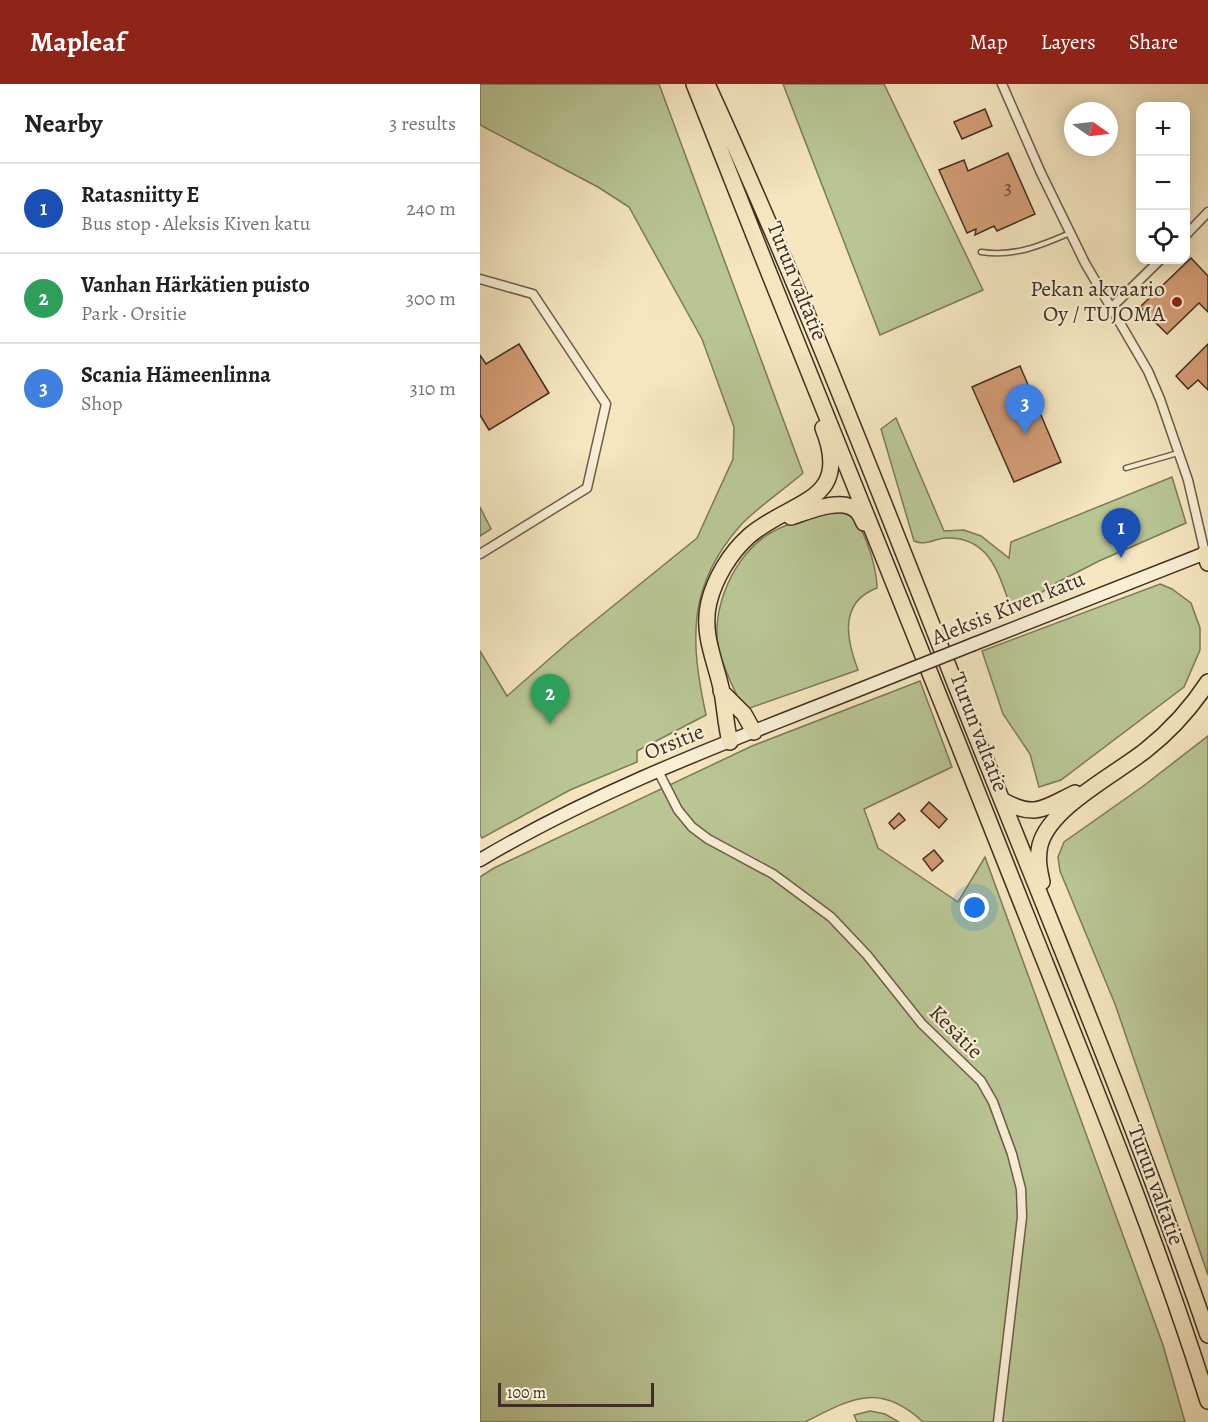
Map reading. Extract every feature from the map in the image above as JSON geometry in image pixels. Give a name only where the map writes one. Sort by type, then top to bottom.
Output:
[{"type":"highway","name":"Turun valtatie","points":[[694,84],[911,621],[1107,1119],[1189,1342],[1208,1401]]},
{"type":"highway","name":"Turun valtatie","points":[[707,84],[796,289],[1054,928],[1170,1229],[1208,1335]]},
{"type":"highway","points":[[730,742],[709,642],[707,615],[709,602],[728,560],[748,536],[816,495],[829,479],[832,460],[826,436],[779,320],[757,242]]},
{"type":"highway","points":[[762,526],[836,504],[851,507],[857,511],[869,532],[911,621]]},
{"type":"highway","points":[[1054,928],[1038,865],[1040,844],[1051,823],[1105,779],[1146,750],[1192,706],[1208,682]]},
{"type":"highway","points":[[721,691],[744,714],[754,732]]},
{"type":"highway","points":[[1002,800],[1023,810],[1041,810],[1105,779]]},
{"type":"main road","name":"Aleksis Kiven katu","points":[[891,677],[1207,556]]},
{"type":"main road","name":"Orsitie","points":[[480,860],[560,817],[658,771],[891,677]]},
{"type":"street","points":[[1002,84],[1070,233],[1148,371],[1188,480],[1207,556]]},
{"type":"street","points":[[1190,230],[1208,212]]},
{"type":"street","points":[[1111,308],[1156,264]]},
{"type":"street","points":[[480,279],[533,294],[606,404],[587,488],[480,554]]},
{"type":"street","name":"Kesätie","points":[[658,771],[678,810],[692,827],[708,839],[773,874],[831,917],[867,955],[922,1024],[981,1081],[993,1102],[1012,1154],[1021,1189],[1022,1217],[998,1422]]},
{"type":"lane","points":[[981,252],[994,254],[1021,252],[1070,233]]},
{"type":"lane","points":[[1126,468],[1178,453]]},
{"type":"green space","points":[[480,84],[659,84],[803,473],[740,526],[710,570],[697,615],[696,638],[697,663],[706,715],[637,751],[637,762],[570,790],[482,838],[480,834],[480,651],[507,696],[571,640],[697,538],[733,459],[734,427],[702,339],[629,207],[598,187],[480,125]]},
{"type":"green space","points":[[783,84],[884,84],[983,290],[880,335]]},
{"type":"green space","points":[[896,418],[944,531],[964,530],[981,536],[1009,558],[1011,542],[1172,477],[1186,523],[1099,561],[1058,582],[1017,608],[1010,605],[1001,580],[989,558],[972,543],[945,538],[926,543],[914,541],[881,429]]},
{"type":"green space","points":[[480,507],[491,529],[480,536]]},
{"type":"green space","points":[[833,511],[848,515],[855,520],[867,543],[875,572],[877,588],[856,602],[849,623],[851,646],[858,670],[747,709],[740,703],[719,651],[718,618],[728,584],[736,568],[759,541],[786,525]]},
{"type":"green space","points":[[1160,584],[1172,589],[1191,603],[1200,628],[1200,650],[1184,687],[1061,780],[1039,787],[1030,754],[1003,714],[982,651]]},
{"type":"green space","points":[[920,681],[952,767],[864,809],[878,848],[958,902],[985,857],[1163,1345],[1185,1422],[923,1422],[892,1401],[865,1398],[851,1401],[805,1422],[480,1422],[480,877],[494,868],[752,746]]},
{"type":"green space","points":[[1208,736],[1208,1275],[1115,1004],[1060,871],[1058,857],[1064,842],[1142,787]]},
{"type":"green space","points":[[870,1411],[885,1414],[899,1422],[857,1422],[854,1415]]},
{"type":"building","points":[[985,109],[992,126],[962,139],[954,122]]},
{"type":"building","points":[[1008,153],[1035,214],[997,231],[994,226],[975,235],[976,229],[967,233],[939,170],[964,160],[968,171]]},
{"type":"building","points":[[1190,259],[1208,276],[1208,312],[1199,303],[1167,334],[1140,307],[1185,264],[1190,264]]},
{"type":"building","points":[[519,344],[549,393],[489,430],[480,415],[480,355],[486,364]]},
{"type":"building","points":[[1208,344],[1208,390],[1198,380],[1188,389],[1176,376]]},
{"type":"building","points":[[1020,366],[1061,462],[1014,482],[972,387]]},
{"type":"building","points":[[929,802],[947,819],[939,828],[921,811]]},
{"type":"building","points":[[899,813],[905,820],[894,829],[889,823]]},
{"type":"building","points":[[934,850],[943,861],[932,871],[923,859]]},
{"type":"place","name":"Pekan akvaario Oy / TUJOMA","points":[[1177,302]]},
{"type":"place","name":"Scania Hämeenlinna","points":[[1025,434]]},
{"type":"place","name":"Ratasniitty E","points":[[1121,558]]},
{"type":"place","name":"Vanhan Härkätien puisto","points":[[550,724]]}]
